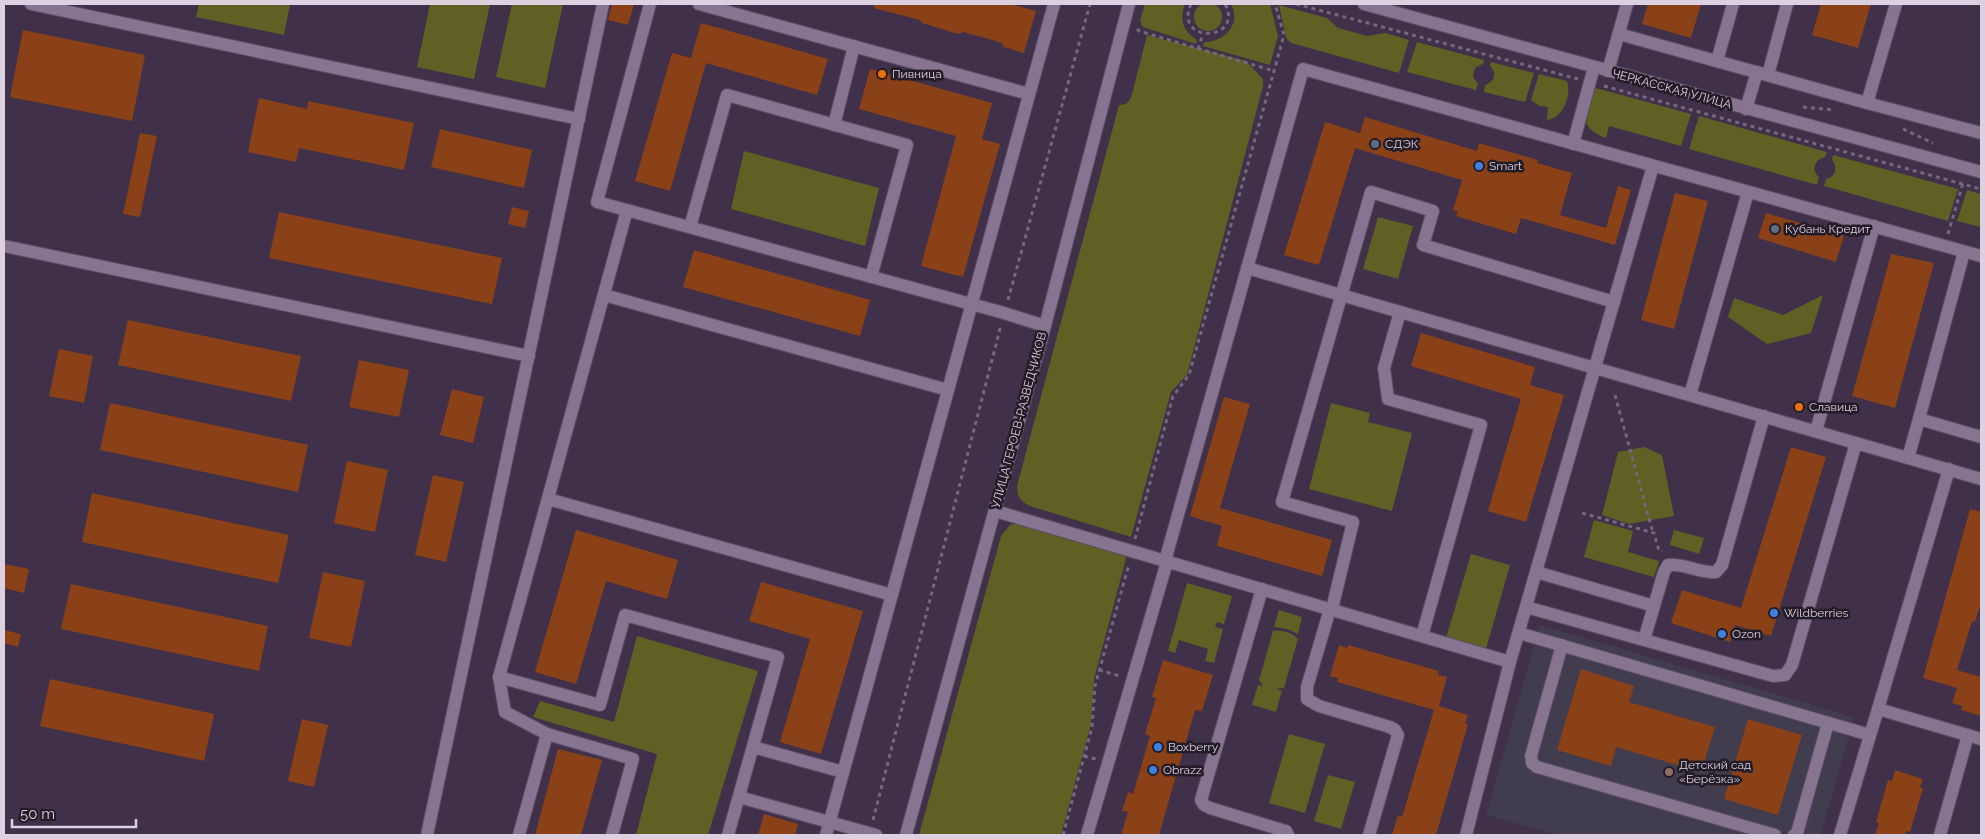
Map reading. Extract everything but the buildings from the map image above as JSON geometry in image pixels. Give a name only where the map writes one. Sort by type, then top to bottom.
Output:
[{"type":"street","points":[[31,4],[66,7],[579,119]]},
{"type":"street","points":[[427,835],[603,4]]},
{"type":"street","points":[[650,4],[597,202],[972,304],[1045,326]]},
{"type":"street","points":[[699,4],[1029,94]]},
{"type":"street","points":[[828,829],[1054,4]]},
{"type":"street","name":"УЛИЦА ГЕРОЕВ-РАЗВЕДЧИКОВ","points":[[906,835],[1045,326],[1129,4]]},
{"type":"street","name":"ЧЕРКАССКАЯ УЛИЦА","points":[[1364,4],[1981,172]]},
{"type":"street","points":[[1608,71],[1627,4]]},
{"type":"street","points":[[1717,61],[1733,4]]},
{"type":"street","points":[[1746,109],[1762,73],[1787,4]]},
{"type":"street","points":[[1867,103],[1896,4]]},
{"type":"street","points":[[1619,34],[1981,133]]},
{"type":"street","points":[[834,125],[854,46]]},
{"type":"street","points":[[1573,144],[1594,67]]},
{"type":"street","points":[[1087,835],[1133,680],[1303,69],[1981,256]]},
{"type":"street","points":[[690,227],[726,95],[907,145],[870,277]]},
{"type":"street","points":[[1466,835],[1510,662],[1654,166]]},
{"type":"street","points":[[1369,835],[1398,734],[1390,727],[1319,706],[1307,699],[1307,687],[1331,609],[1353,522],[1282,502],[1371,192],[1433,211],[1423,245],[1614,302]]},
{"type":"street","points":[[1690,395],[1748,192]]},
{"type":"street","points":[[612,835],[633,759],[546,734],[505,712],[499,677],[627,210]]},
{"type":"street","points":[[1816,431],[1874,226]]},
{"type":"street","points":[[4,246],[529,356]]},
{"type":"street","points":[[1908,458],[1964,252]]},
{"type":"street","points":[[1247,268],[1981,479]]},
{"type":"street","points":[[604,295],[948,390]]},
{"type":"street","points":[[1400,312],[1384,368],[1388,399],[1481,424],[1422,636]]},
{"type":"street","points":[[1644,640],[1664,572],[1668,565],[1677,564],[1708,573],[1716,572],[1722,565],[1764,416]]},
{"type":"street","points":[[1919,419],[1981,437]]},
{"type":"street","points":[[1526,607],[1773,676],[1785,675],[1792,666],[1856,442]]},
{"type":"street","points":[[1840,835],[1949,469]]},
{"type":"street","points":[[548,499],[892,595]]},
{"type":"street","points":[[994,511],[1510,662]]},
{"type":"street","points":[[1536,572],[1654,606]]},
{"type":"street","points":[[1262,589],[1201,800],[1204,806],[1282,830],[1288,835]]},
{"type":"street","points":[[499,677],[600,705],[626,615],[778,657],[728,835]]},
{"type":"street","points":[[1519,632],[1870,735]]},
{"type":"street","points":[[1562,645],[1531,756],[1532,763],[1537,767],[1775,835]]},
{"type":"street","points":[[1878,709],[1981,739]]},
{"type":"street","points":[[1794,835],[1797,833],[1828,723]]},
{"type":"street","points":[[519,835],[546,734]]},
{"type":"street","points":[[1940,835],[1968,735]]},
{"type":"street","points":[[753,747],[843,772]]},
{"type":"street","points":[[739,797],[828,829],[873,834]]},
{"type":"path","points":[[873,834],[1004,314],[1090,4]]},
{"type":"path","points":[[1191,4],[1188,11],[1190,24],[1194,29],[1203,34],[1212,34],[1224,27],[1228,15],[1225,4]]},
{"type":"path","points":[[1063,835],[1092,727],[1095,686],[1099,670],[1173,396],[1189,375],[1284,35],[1275,4]]},
{"type":"path","points":[[1296,4],[1981,189]]},
{"type":"path","points":[[1136,24],[1139,32],[1274,71]]},
{"type":"path","points":[[1198,49],[1203,34]]},
{"type":"path","points":[[1944,246],[1964,180]]},
{"type":"path","points":[[1615,395],[1659,551],[1667,554]]},
{"type":"path","points":[[1582,513],[1654,533]]},
{"type":"path","points":[[1099,670],[1133,680]]},
{"type":"shaded area","points":[[1208,3],[1218,7],[1222,17],[1218,27],[1208,31],[1198,27],[1194,17],[1198,7]]},
{"type":"shaded area","points":[[199,4],[290,4],[284,35],[196,17]]},
{"type":"shaded area","points":[[430,4],[490,4],[474,79],[417,67]]},
{"type":"shaded area","points":[[512,4],[563,4],[545,88],[496,77]]},
{"type":"shaded area","points":[[1145,4],[1185,4],[1182,20],[1188,33],[1197,40],[1196,44],[1143,27],[1140,21]]},
{"type":"shaded area","points":[[1231,4],[1270,4],[1278,36],[1270,65],[1203,46],[1204,42],[1218,39],[1224,35],[1233,25],[1234,11]]},
{"type":"shaded area","points":[[1279,5],[1327,18],[1338,28],[1367,36],[1385,33],[1409,40],[1399,73],[1291,43],[1286,38]]},
{"type":"shaded area","points":[[1147,35],[1246,61],[1263,79],[1263,86],[1187,375],[1171,392],[1131,537],[1030,506],[1020,498],[1017,486],[1119,105],[1126,104],[1131,98]]},
{"type":"shaded area","points":[[1417,42],[1484,60],[1483,64],[1476,67],[1474,71],[1473,75],[1478,83],[1476,90],[1407,72]]},
{"type":"shaded area","points":[[1491,62],[1534,73],[1525,102],[1484,92],[1485,85],[1491,82],[1494,77],[1494,72],[1490,66]]},
{"type":"shaded area","points":[[1539,74],[1567,81],[1568,93],[1565,105],[1562,111],[1553,119],[1547,120],[1548,107],[1539,106],[1531,100]]},
{"type":"shaded area","points":[[1596,88],[1691,114],[1681,146],[1609,126],[1606,138],[1594,132],[1586,122],[1593,92]]},
{"type":"shaded area","points":[[1699,116],[1827,152],[1825,157],[1818,160],[1815,165],[1814,169],[1819,177],[1817,185],[1689,149]]},
{"type":"shaded area","points":[[744,151],[879,188],[865,246],[731,209]]},
{"type":"shaded area","points":[[1833,155],[1958,189],[1948,221],[1824,186],[1826,179],[1832,176],[1835,171],[1832,160]]},
{"type":"shaded area","points":[[1967,190],[1981,194],[1981,227],[1957,221]]},
{"type":"shaded area","points":[[1378,217],[1413,226],[1398,279],[1363,269]]},
{"type":"shaded area","points":[[1823,295],[1811,333],[1767,344],[1728,317],[1734,298],[1783,315]]},
{"type":"shaded area","points":[[1331,403],[1370,413],[1368,422],[1412,433],[1392,511],[1309,489]]},
{"type":"shaded area","points":[[1644,447],[1662,455],[1674,516],[1629,524],[1602,515],[1618,452]]},
{"type":"shaded area","points":[[1594,520],[1633,531],[1628,552],[1659,561],[1654,577],[1584,557]]},
{"type":"shaded area","points":[[1018,523],[1127,555],[1094,679],[1091,724],[1061,835],[919,835],[1001,536],[1010,525]]},
{"type":"shaded area","points":[[1674,530],[1704,538],[1699,554],[1670,545]]},
{"type":"shaded area","points":[[1471,554],[1510,565],[1486,649],[1446,638]]},
{"type":"shaded area","points":[[1187,583],[1232,596],[1224,624],[1217,622],[1215,627],[1223,629],[1214,663],[1205,661],[1208,649],[1179,640],[1175,653],[1168,651]]},
{"type":"shaded area","points":[[1279,610],[1302,617],[1298,634],[1287,629],[1274,627]]},
{"type":"shaded area","name":"Детский сад «Берёзка»","points":[[1540,625],[1854,717],[1821,835],[1557,835],[1486,815]]},
{"type":"shaded area","points":[[1273,631],[1287,632],[1298,639],[1284,688],[1276,689],[1282,691],[1276,712],[1252,705],[1258,685],[1263,686],[1259,680]]},
{"type":"shaded area","points":[[637,636],[758,671],[708,835],[636,835],[657,754],[533,717],[540,701],[614,722]]},
{"type":"shaded area","points":[[1289,734],[1325,744],[1305,813],[1269,803]]},
{"type":"shaded area","points":[[1328,775],[1355,782],[1341,829],[1314,821]]},
{"type":"place","name":"Пивница","points":[[882,74]]},
{"type":"place","name":"СДЭК","points":[[1375,144]]},
{"type":"place","name":"Smart","points":[[1479,166]]},
{"type":"place","name":"Кубань Кредит","points":[[1775,229]]},
{"type":"place","name":"Славица","points":[[1799,407]]},
{"type":"place","name":"Wildberries","points":[[1774,613]]},
{"type":"place","name":"Ozon","points":[[1722,634]]},
{"type":"place","name":"Boxberry","points":[[1158,747]]},
{"type":"place","name":"Obrazz","points":[[1153,770]]},
{"type":"place","name":"Детский сад «Берёзка»","points":[[1669,772]]}]
